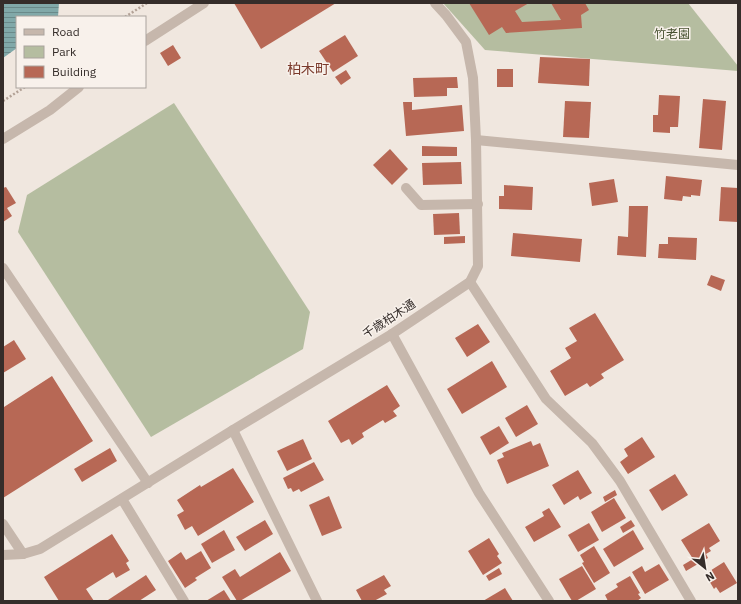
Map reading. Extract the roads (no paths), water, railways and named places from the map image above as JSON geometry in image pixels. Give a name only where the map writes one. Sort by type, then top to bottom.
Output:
[{"type":"street","points":[[146,40],[204,3]]},
{"type":"street","points":[[435,3],[466,42],[473,78],[478,204],[478,266],[470,282],[546,399],[592,443],[620,481],[692,601]]},
{"type":"street","points":[[3,139],[50,110],[78,88]]},
{"type":"street","points":[[476,140],[738,165]]},
{"type":"street","points":[[406,188],[421,205],[478,204]]},
{"type":"street","points":[[3,268],[148,483]]},
{"type":"street","name":"千歳柏木通","points":[[3,555],[23,554],[40,549],[392,334],[470,282]]},
{"type":"street","points":[[392,334],[479,493],[549,601]]},
{"type":"street","points":[[233,430],[316,601]]},
{"type":"street","points":[[122,499],[184,601]]},
{"type":"street","points":[[3,524],[23,554]]},
{"type":"water","points":[[3,3],[59,3],[58,16],[16,16],[16,49],[3,58]]},
{"type":"district","name":"柏木町","points":[[308,69]]},
{"type":"park label","name":"竹老園","points":[[672,34]]}]
